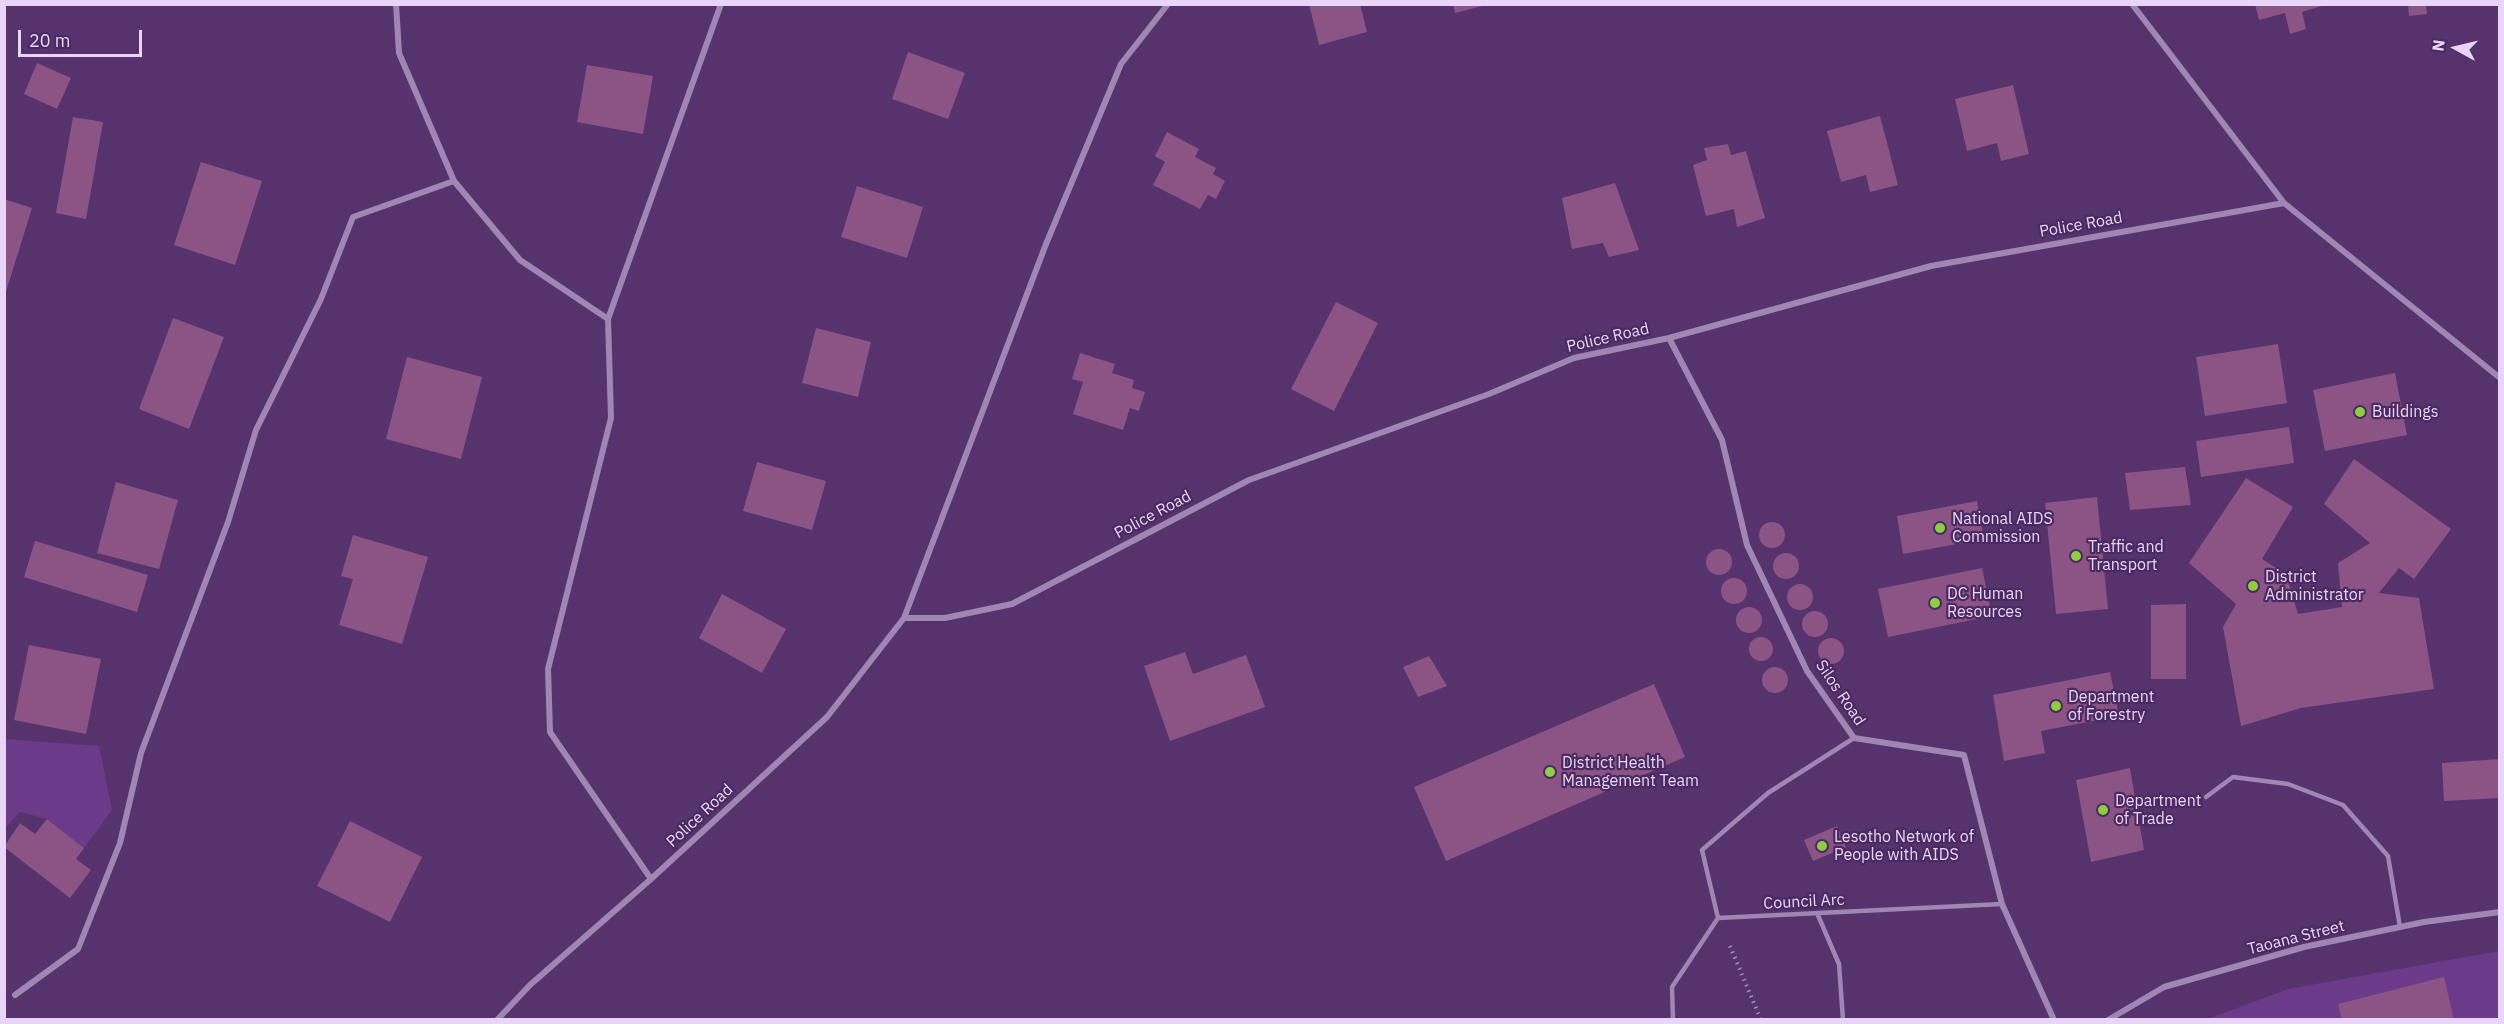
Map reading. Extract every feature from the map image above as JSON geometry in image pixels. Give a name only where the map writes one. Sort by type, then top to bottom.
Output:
[{"type":"street","points":[[396,4],[399,53],[454,181],[520,260],[608,319]]},
{"type":"street","points":[[651,879],[550,732],[548,669],[611,418],[608,319],[721,4]]},
{"type":"street","name":"Police Road","points":[[497,1020],[530,985],[651,879],[827,717],[904,618],[1046,244],[1121,64],[1168,4]]},
{"type":"street","points":[[2132,4],[2284,203],[2499,378]]},
{"type":"street","points":[[15,995],[78,949],[120,843],[141,753],[228,522],[256,430],[321,299],[353,217],[454,181]]},
{"type":"street","name":"Police Road","points":[[904,618],[945,618],[1012,604],[1249,480],[1489,394],[1574,358],[1669,338],[1931,266],[2284,203]]},
{"type":"street","name":"Silos Road","points":[[1669,338],[1722,440],[1747,544],[1807,671],[1854,738],[1964,755],[2002,904],[2054,1020]]},
{"type":"street","name":"Taoana Street","points":[[2108,1020],[2164,987],[2304,947],[2400,927],[2499,912]]},
{"type":"lane","points":[[1673,1020],[1672,987],[1718,918],[1702,850],[1768,793],[1854,738]]},
{"type":"lane","points":[[2206,797],[2233,777],[2288,784],[2343,805],[2388,855],[2400,927]]},
{"type":"lane","name":"Council Arc","points":[[1718,918],[2002,904]]},
{"type":"lane","points":[[1817,913],[1839,964],[1843,1020]]},
{"type":"path","points":[[1718,918],[1761,1020]]},
{"type":"shaded area","points":[[5,739],[99,746],[112,810],[84,848],[47,819],[20,812],[5,828]]},
{"type":"shaded area","points":[[2499,951],[2499,1019],[2205,1020],[2288,989]]},
{"type":"building","points":[[1309,4],[1360,4],[1367,32],[1319,45]]},
{"type":"building","points":[[1453,4],[1486,4],[1486,5],[1455,13]]},
{"type":"building","points":[[2255,4],[2325,5],[2302,12],[2306,29],[2290,34],[2285,13],[2259,20]]},
{"type":"building","points":[[2408,4],[2426,4],[2427,14],[2409,16]]},
{"type":"building","points":[[908,52],[965,73],[948,119],[892,99]]},
{"type":"building","points":[[37,63],[71,78],[57,109],[24,94]]},
{"type":"building","points":[[587,65],[653,76],[643,134],[577,122]]},
{"type":"building","points":[[2013,85],[2029,154],[2001,161],[1997,143],[1967,151],[1955,99]]},
{"type":"building","points":[[1880,116],[1898,185],[1870,192],[1866,175],[1841,182],[1827,131]]},
{"type":"building","points":[[73,117],[103,122],[86,219],[56,213]]},
{"type":"building","points":[[1167,132],[1199,149],[1195,157],[1216,168],[1213,174],[1225,181],[1216,199],[1208,195],[1200,209],[1153,185],[1165,162],[1155,156]]},
{"type":"building","points":[[1728,144],[1731,155],[1746,151],[1765,218],[1737,227],[1734,209],[1706,216],[1693,165],[1707,160],[1704,148]]},
{"type":"building","points":[[201,162],[262,181],[235,265],[174,245]]},
{"type":"building","points":[[1615,183],[1639,250],[1609,257],[1603,243],[1572,249],[1562,198]]},
{"type":"building","points":[[857,186],[923,207],[907,258],[841,237]]},
{"type":"building","points":[[4,199],[32,208],[5,295],[4,295]]},
{"type":"building","points":[[1336,302],[1378,323],[1334,411],[1291,389]]},
{"type":"building","points":[[173,318],[224,337],[189,429],[139,409]]},
{"type":"building","points":[[816,328],[871,342],[858,397],[802,383]]},
{"type":"building","points":[[2278,344],[2287,403],[2205,416],[2196,357]]},
{"type":"building","points":[[1080,353],[1115,364],[1112,373],[1134,380],[1132,388],[1145,392],[1139,411],[1130,408],[1123,430],[1073,414],[1083,382],[1072,379]]},
{"type":"building","points":[[407,357],[482,377],[461,459],[386,439]]},
{"type":"building","name":"Buildings","points":[[2395,373],[2407,435],[2325,451],[2313,390]]},
{"type":"building","points":[[2289,427],[2294,463],[2201,477],[2196,441]]},
{"type":"building","name":"District Administrator","points":[[2354,459],[2451,529],[2414,579],[2399,568],[2379,593],[2419,598],[2434,689],[2301,708],[2241,726],[2223,627],[2236,604],[2189,563],[2246,478],[2293,507],[2262,559],[2286,574],[2298,614],[2342,607],[2338,563],[2370,543],[2324,504]]},
{"type":"building","points":[[757,462],[826,481],[812,530],[743,511]]},
{"type":"building","points":[[2185,467],[2191,505],[2130,510],[2125,473]]},
{"type":"building","points":[[116,482],[178,500],[159,569],[97,553]]},
{"type":"building","name":"Traffic and Transport","points":[[2097,497],[2108,609],[2056,614],[2045,503]]},
{"type":"building","name":"National AIDS Commission","points":[[1977,501],[1984,539],[1903,554],[1897,516]]},
{"type":"building","points":[[1772,522],[1781,526],[1785,535],[1781,544],[1772,548],[1763,544],[1759,535],[1763,526]]},
{"type":"building","points":[[353,535],[428,557],[402,644],[339,625],[353,579],[341,576]]},
{"type":"building","points":[[35,541],[148,575],[137,612],[24,577]]},
{"type":"building","points":[[1719,549],[1728,553],[1732,562],[1728,571],[1719,575],[1710,571],[1706,562],[1710,553]]},
{"type":"building","points":[[1786,553],[1795,557],[1799,566],[1795,575],[1786,579],[1777,575],[1773,566],[1777,557]]},
{"type":"building","name":"DC Human Resources","points":[[1982,568],[1992,616],[1888,637],[1878,589]]},
{"type":"building","points":[[1734,578],[1743,582],[1747,591],[1743,600],[1734,604],[1725,600],[1721,591],[1725,582]]},
{"type":"building","points":[[1800,584],[1809,588],[1813,597],[1809,606],[1800,610],[1791,606],[1787,597],[1791,588]]},
{"type":"building","points":[[722,594],[786,629],[762,673],[699,638]]},
{"type":"building","points":[[2186,604],[2186,679],[2151,679],[2151,605]]},
{"type":"building","points":[[1749,607],[1758,611],[1762,620],[1758,629],[1749,633],[1740,629],[1736,620],[1740,611]]},
{"type":"building","points":[[1815,611],[1824,615],[1828,624],[1824,633],[1815,637],[1806,633],[1802,624],[1806,615]]},
{"type":"building","points":[[1756,637],[1766,637],[1773,644],[1773,654],[1766,661],[1756,661],[1749,654],[1749,644]]},
{"type":"building","points":[[1831,638],[1840,642],[1844,651],[1840,660],[1831,664],[1822,660],[1818,651],[1822,642]]},
{"type":"building","points":[[29,645],[101,659],[86,734],[14,720]]},
{"type":"building","points":[[1185,652],[1193,674],[1246,655],[1265,707],[1170,741],[1144,666]]},
{"type":"building","points":[[1429,656],[1447,686],[1418,697],[1403,667]]},
{"type":"building","points":[[1775,667],[1784,671],[1788,680],[1784,689],[1775,693],[1766,689],[1762,680],[1766,671]]},
{"type":"building","name":"Department of Forestry","points":[[2110,672],[2119,716],[2041,731],[2045,753],[2004,761],[1993,695]]},
{"type":"building","name":"District Health Management Team","points":[[1654,684],[1685,757],[1446,861],[1414,787]]},
{"type":"building","points":[[2500,759],[2500,798],[2444,801],[2442,763]]},
{"type":"building","points":[[2130,768],[2144,850],[2091,862],[2076,780]]},
{"type":"building","points":[[47,819],[84,848],[76,859],[91,870],[70,898],[4,847],[20,823],[35,834]]},
{"type":"building","points":[[350,821],[422,857],[390,922],[317,886]]},
{"type":"building","points":[[1837,826],[1846,847],[1813,861],[1804,840]]},
{"type":"building","points":[[2444,977],[2454,1020],[2342,1020],[2338,1004]]},
{"type":"place","name":"Buildings","points":[[2360,412]]},
{"type":"place","name":"National AIDS Commission","points":[[1940,528]]},
{"type":"place","name":"Traffic and Transport","points":[[2076,556]]},
{"type":"place","name":"District Administrator","points":[[2253,586]]},
{"type":"place","name":"DC Human Resources","points":[[1935,603]]},
{"type":"place","name":"Department of Forestry","points":[[2056,706]]},
{"type":"place","name":"District Health Management Team","points":[[1550,772]]},
{"type":"place","name":"Department of Trade","points":[[2103,810]]},
{"type":"place","name":"Lesotho Network of People with AIDS","points":[[1822,846]]}]
